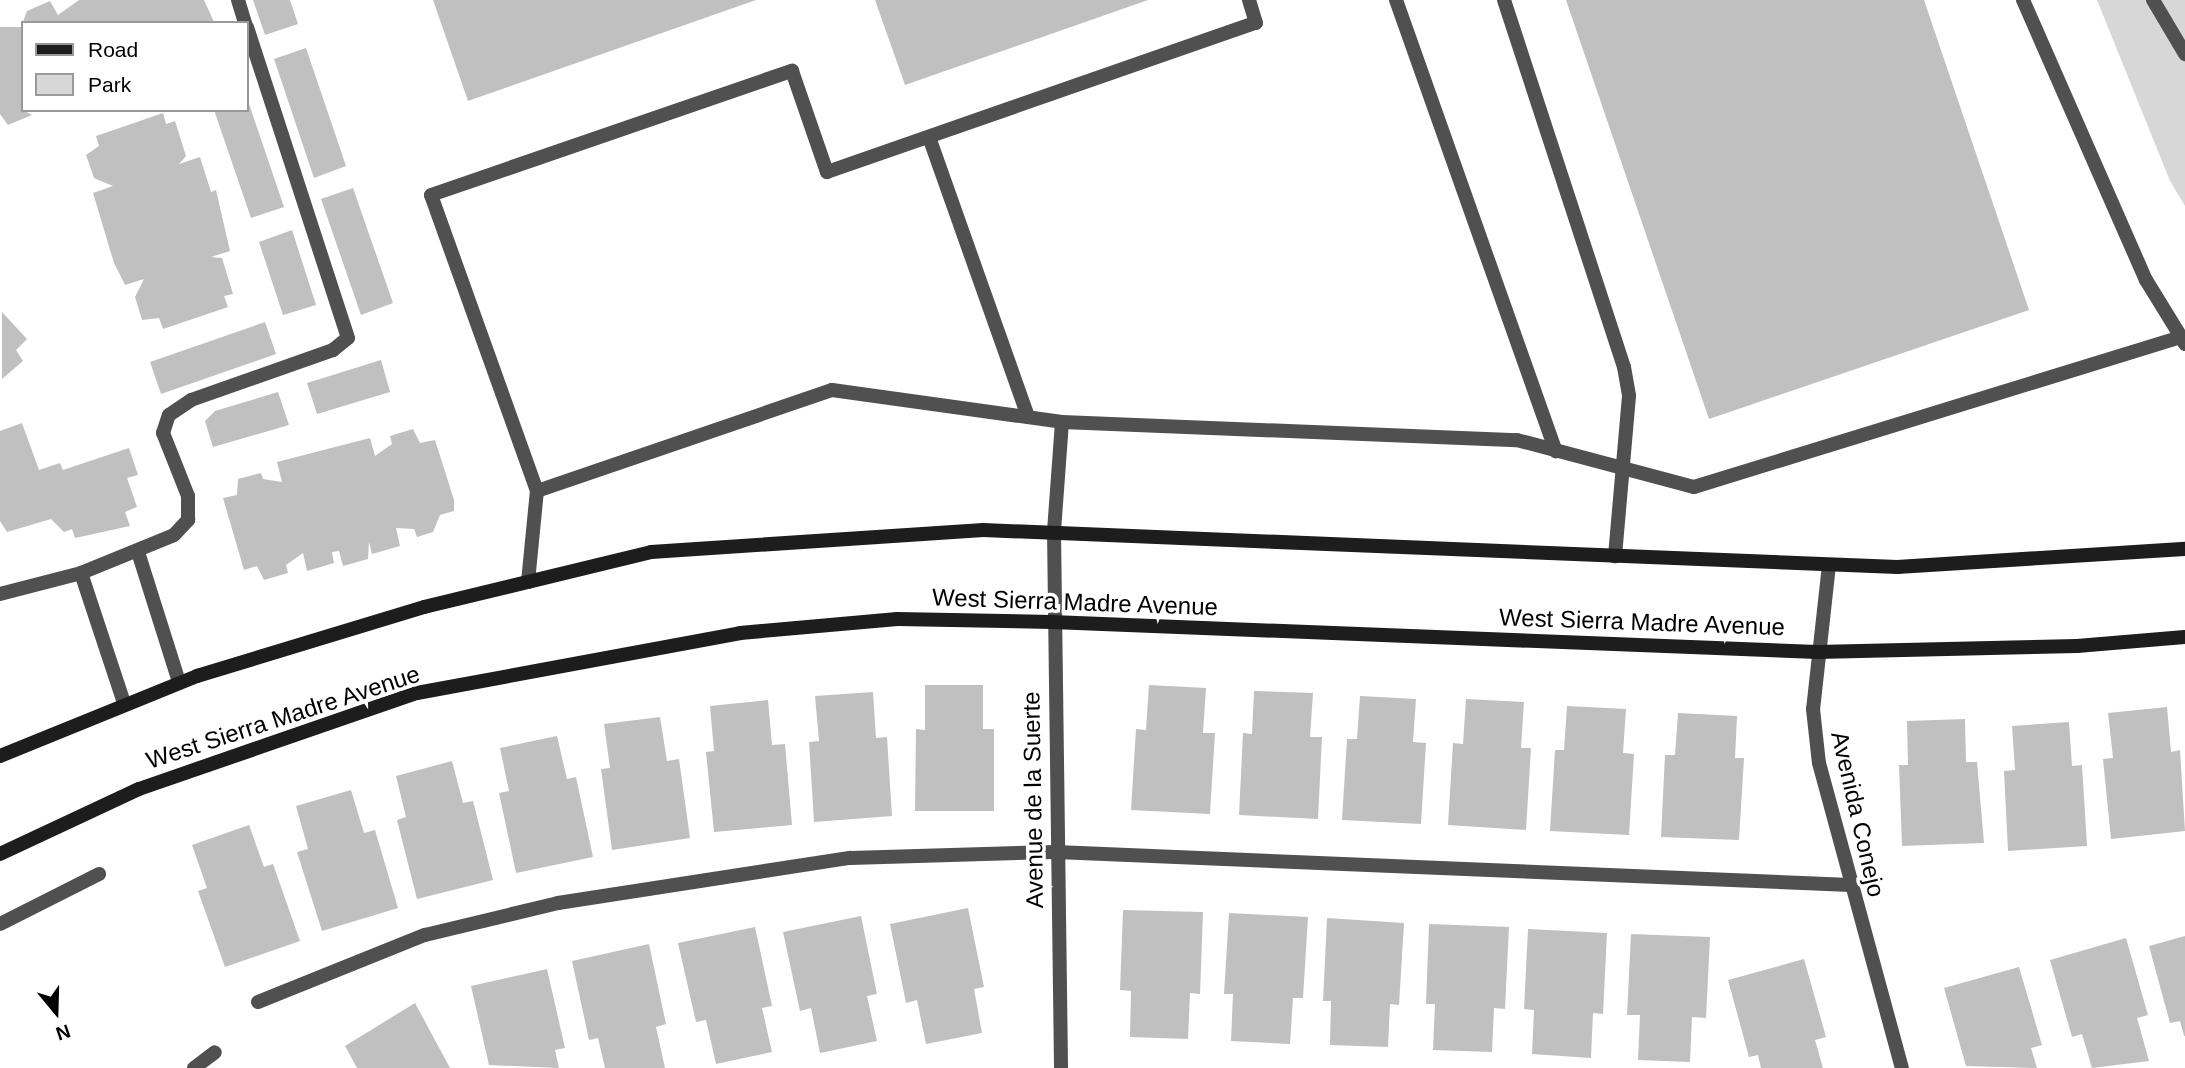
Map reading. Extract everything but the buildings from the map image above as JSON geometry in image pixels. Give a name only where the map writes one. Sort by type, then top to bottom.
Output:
[{"type":"street","points":[[238,0],[245,21]]},
{"type":"street","points":[[528,582],[537,491],[431,195],[792,71],[827,172],[1256,23],[1249,0]]},
{"type":"street","points":[[1396,0],[1556,451]]},
{"type":"street","points":[[1504,0],[1624,366],[1629,396],[1615,556]]},
{"type":"street","points":[[537,491],[832,390],[1062,422],[1517,440],[1694,487],[2183,341],[2146,280],[2024,0]]},
{"type":"street","points":[[2153,0],[2185,54]]},
{"type":"street","points":[[0,594],[81,573],[138,552],[174,535],[188,520],[188,496],[163,433],[169,415],[191,400],[333,350],[348,338],[248,31]]},
{"type":"street","points":[[929,137],[1028,417]]},
{"type":"street","name":"Avenue de la Suerte","points":[[1060,1068],[1052,622],[1054,531],[1062,422]]},
{"type":"street","points":[[0,756],[179,682],[528,582],[651,552],[1054,531],[1897,567],[2185,549]]},
{"type":"street","points":[[138,552],[179,682]]},
{"type":"street","name":"Avenida Conejo","points":[[1829,565],[1817,652],[1813,709],[1819,763],[1850,885],[1902,1068]]},
{"type":"street","points":[[81,573],[124,703]]},
{"type":"street","name":"West Sierra Madre Avenue","points":[[0,854],[139,789],[417,693],[740,633],[897,620],[1052,622],[1817,652],[2077,646],[2185,636]]},
{"type":"street","points":[[258,1002],[425,935],[558,903],[850,858],[1056,852],[1850,885]]},
{"type":"street","points":[[0,924],[99,874]]},
{"type":"street","points":[[194,1068],[215,1052]]},
{"type":"green space","points":[[2097,0],[2185,0],[2185,206],[2170,181]]}]
